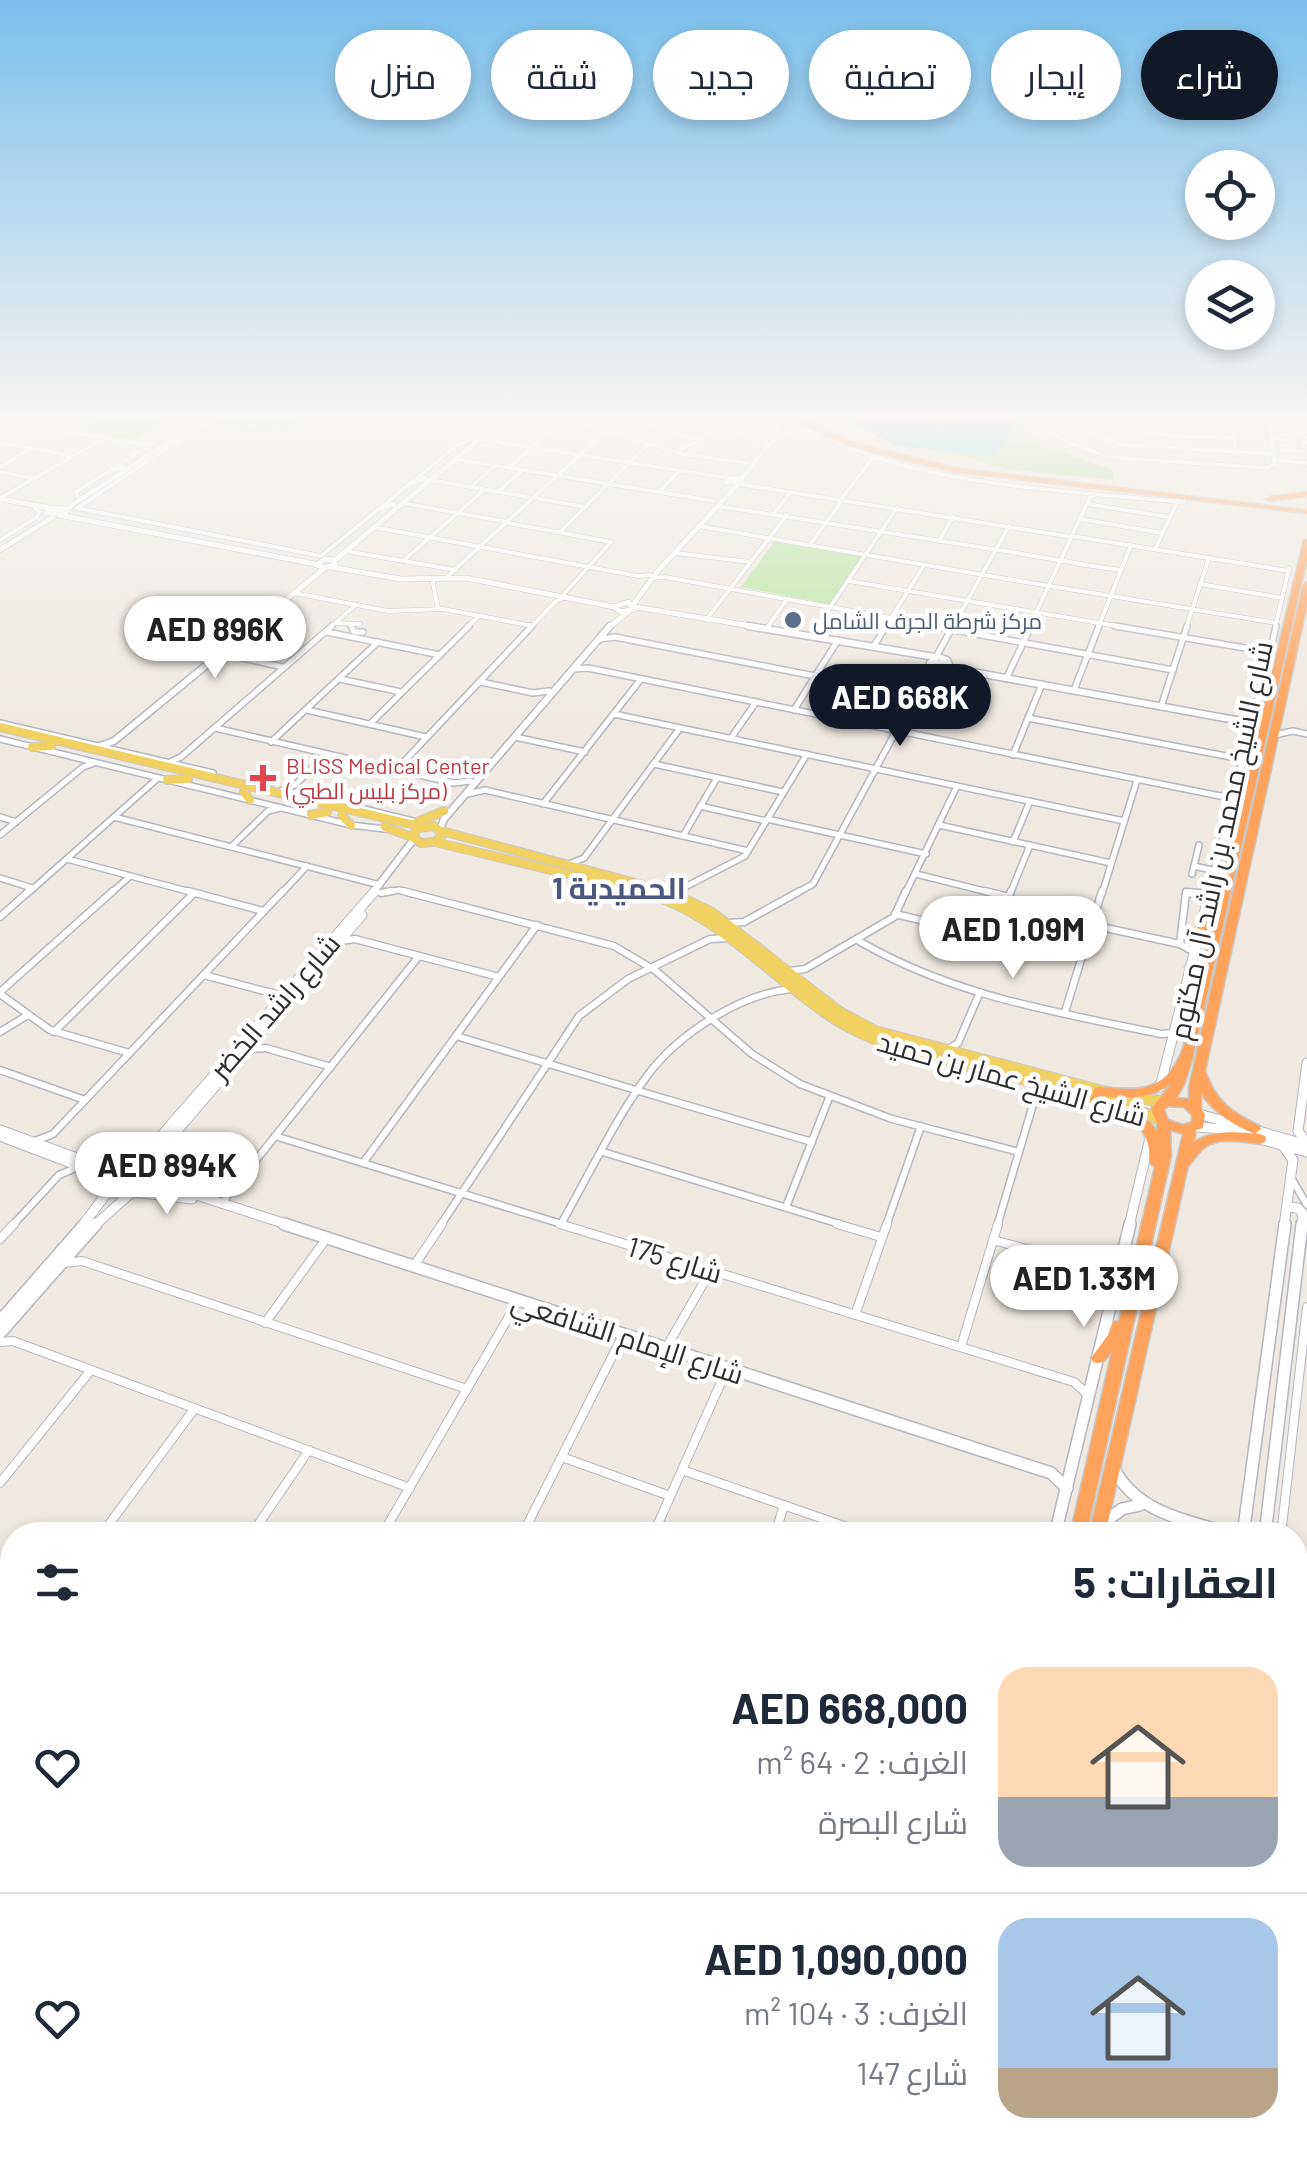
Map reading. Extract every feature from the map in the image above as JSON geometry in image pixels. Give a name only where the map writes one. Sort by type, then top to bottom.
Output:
[{"type":"highway","name":"شارع الشيخ محمد بن راشد آل مكتوم","points":[[1164,1096],[1186,1060],[1307,542]]},
{"type":"highway","name":"شارع الشيخ محمد بن راشد آل مكتوم","points":[[1100,1522],[1175,1186],[1195,1120],[1199,1071],[1307,585]]},
{"type":"highway","points":[[1266,651],[1274,628],[1290,616]]},
{"type":"highway","points":[[1232,803],[1237,839]]},
{"type":"highway","points":[[1199,935],[1218,918]]},
{"type":"highway","points":[[1193,960],[1203,988]]},
{"type":"highway","points":[[1199,1071],[1203,1088],[1214,1106],[1258,1134]]},
{"type":"highway","points":[[1097,1094],[1164,1096],[1182,1101],[1195,1120],[1176,1130],[1097,1094]]},
{"type":"highway","points":[[1081,1522],[1165,1150],[1157,1109],[1164,1096]]},
{"type":"highway","points":[[1175,1186],[1183,1178],[1190,1152],[1198,1143],[1218,1136],[1258,1134]]},
{"type":"highway","points":[[1098,1358],[1114,1338],[1129,1307]]},
{"type":"main road","points":[[1,733],[51,746],[81,759],[307,799]]},
{"type":"main road","points":[[1,733],[130,756],[413,838],[422,825],[447,812]]},
{"type":"main road","points":[[32,747],[51,746]]},
{"type":"main road","points":[[163,779],[188,779]]},
{"type":"main road","name":"شارع الشيخ عمار بن حميد","points":[[307,799],[375,818],[422,825],[666,890],[688,899],[834,1019],[876,1040],[1051,1088],[1097,1094]]},
{"type":"main road","points":[[311,815],[327,812]]},
{"type":"main road","points":[[447,812],[446,823],[451,831],[485,844]]},
{"type":"main road","points":[[342,816],[350,825]]},
{"type":"main road","points":[[433,842],[441,830]]},
{"type":"main road","name":"شارع الشيخ عمار بن حميد","points":[[413,838],[649,892],[720,925]]},
{"type":"main road","name":"شارع الشيخ عمار بن حميد","points":[[797,986],[865,1026],[1097,1094]]},
{"type":"street","points":[[0,544],[37,516]]},
{"type":"street","points":[[0,544],[16,540],[50,516]]},
{"type":"street","points":[[77,516],[392,578],[466,578],[561,597],[812,635],[1006,677],[1252,723]]},
{"type":"street","points":[[96,516],[196,537],[321,556],[373,527],[384,516]]},
{"type":"street","points":[[1,733],[113,745],[294,593],[373,516]]},
{"type":"street","points":[[339,548],[379,516]]},
{"type":"street","points":[[402,562],[455,516]]},
{"type":"street","points":[[396,770],[610,544],[475,516]]},
{"type":"street","points":[[461,572],[516,516]]},
{"type":"street","points":[[560,532],[577,516]]},
{"type":"street","points":[[441,830],[447,812],[618,606],[703,516]]},
{"type":"street","points":[[214,728],[454,783],[473,781],[603,635],[632,608],[648,576],[680,547],[705,516]]},
{"type":"street","points":[[706,620],[787,516]]},
{"type":"street","points":[[793,516],[1121,571]]},
{"type":"street","points":[[810,545],[831,516]]},
{"type":"street","points":[[812,635],[892,516]]},
{"type":"street","points":[[698,526],[1274,628],[1289,569],[947,516]]},
{"type":"street","points":[[1006,677],[1081,516]]},
{"type":"street","points":[[1156,550],[1169,517],[1163,516]]},
{"type":"street","points":[[939,540],[953,517]]},
{"type":"street","points":[[1080,519],[1162,533]]},
{"type":"street","points":[[710,938],[720,925],[744,922],[810,888],[1009,526]]},
{"type":"street","points":[[373,527],[1172,670]]},
{"type":"street","points":[[172,531],[272,550]]},
{"type":"street","points":[[196,537],[206,536]]},
{"type":"street","points":[[1074,690],[1131,546]]},
{"type":"street","points":[[680,547],[688,552]]},
{"type":"street","points":[[339,548],[449,573]]},
{"type":"street","points":[[674,553],[750,562]]},
{"type":"street","points":[[305,556],[325,564],[397,575],[461,572],[561,597]]},
{"type":"street","points":[[1160,707],[1209,558]]},
{"type":"street","points":[[874,646],[924,564]]},
{"type":"street","points":[[432,578],[438,608]]},
{"type":"street","points":[[849,580],[1182,640],[1266,651],[1252,723],[1174,1033],[1164,1096]]},
{"type":"street","points":[[1200,584],[1282,598]]},
{"type":"street","points":[[294,593],[398,612],[438,608],[533,626]]},
{"type":"street","points":[[767,628],[788,599]]},
{"type":"street","points":[[167,762],[182,757],[356,605]]},
{"type":"street","points":[[370,724],[480,616]]},
{"type":"street","points":[[336,622],[360,624]]},
{"type":"street","points":[[351,626],[354,632],[363,632]]},
{"type":"street","points":[[326,632],[440,655]]},
{"type":"street","points":[[603,635],[815,676]]},
{"type":"street","points":[[794,710],[838,640]]},
{"type":"street","points":[[271,742],[378,642]]},
{"type":"street","points":[[219,654],[284,668]]},
{"type":"street","points":[[580,662],[588,668]]},
{"type":"street","points":[[914,702],[946,664]]},
{"type":"street","points":[[574,670],[588,668],[1220,796],[1232,803]]},
{"type":"street","points":[[340,679],[402,692]]},
{"type":"street","points":[[544,804],[641,679]]},
{"type":"street","points":[[480,682],[534,693],[549,691]]},
{"type":"street","points":[[1013,755],[1042,684]]},
{"type":"street","points":[[534,693],[542,699]]},
{"type":"street","points":[[730,738],[756,702]]},
{"type":"street","points":[[306,710],[427,737]]},
{"type":"street","points":[[614,714],[1124,821]]},
{"type":"street","points":[[1028,718],[1242,759]]},
{"type":"street","points":[[1278,718],[1293,731]]},
{"type":"street","points":[[567,864],[584,858],[680,728]]},
{"type":"street","points":[[1273,736],[1293,731],[1307,734]]},
{"type":"street","points":[[1,733],[32,747],[163,779],[251,791],[282,790],[422,825]]},
{"type":"street","points":[[515,737],[585,752]]},
{"type":"street","points":[[113,745],[130,756],[181,766],[251,791],[266,808],[281,808],[379,832],[395,830]]},
{"type":"street","points":[[282,790],[294,785],[326,754]]},
{"type":"street","points":[[666,890],[688,886],[740,859],[807,754]]},
{"type":"street","points":[[181,766],[182,757]]},
{"type":"street","points":[[0,835],[81,759]]},
{"type":"street","points":[[654,764],[783,792]]},
{"type":"street","points":[[681,835],[719,778]]},
{"type":"street","points":[[0,917],[163,779]]},
{"type":"street","points":[[1065,1012],[1138,780]]},
{"type":"street","points":[[473,781],[485,790]]},
{"type":"street","points":[[454,783],[463,793]]},
{"type":"street","points":[[294,785],[294,793]]},
{"type":"street","points":[[775,989],[781,973],[805,970],[894,916],[957,786]]},
{"type":"street","points":[[463,793],[485,790],[748,851]]},
{"type":"street","points":[[1014,842],[1030,802]]},
{"type":"street","points":[[700,806],[925,854]]},
{"type":"street","points":[[232,847],[266,808]]},
{"type":"street","points":[[0,817],[16,822]]},
{"type":"street","points":[[114,817],[614,946],[650,968],[767,1064],[832,1099],[1019,1152]]},
{"type":"street","points":[[938,825],[1111,863]]},
{"type":"street","name":"شارع راشد الخضر","points":[[132,1193],[146,1176],[156,1154],[339,942],[352,934],[413,838]]},
{"type":"street","name":"شارع راشد الخضر","points":[[109,1186],[124,1168],[146,1153],[416,851],[433,842]]},
{"type":"street","points":[[993,939],[1028,845]]},
{"type":"street","points":[[1199,845],[1193,870],[1216,871]]},
{"type":"street","points":[[584,858],[588,869]]},
{"type":"street","points":[[66,859],[264,912]]},
{"type":"street","points":[[34,1141],[53,1134],[307,866]]},
{"type":"street","points":[[916,875],[1009,896]]},
{"type":"street","points":[[128,876],[1,994],[54,1032],[129,1054]]},
{"type":"street","points":[[0,878],[34,887]]},
{"type":"street","points":[[384,886],[399,890]]},
{"type":"street","points":[[688,886],[688,899]]},
{"type":"street","points":[[1193,960],[1181,944],[1186,892],[1210,894]]},
{"type":"street","points":[[54,1032],[194,893]]},
{"type":"street","points":[[894,916],[1081,959]]},
{"type":"street","points":[[413,1268],[546,1063],[586,1009],[620,983],[710,938],[734,936],[744,922]]},
{"type":"street","points":[[1092,924],[1181,944],[1199,935]]},
{"type":"street","points":[[363,1163],[537,925]]},
{"type":"street","points":[[352,934],[499,977]]},
{"type":"street","points":[[859,940],[912,973],[1161,1034],[1174,1033]]},
{"type":"street","points":[[220,1205],[419,956]]},
{"type":"street","points":[[561,1224],[639,1090],[676,1045],[775,989],[797,986],[805,970]]},
{"type":"street","points":[[204,974],[283,996]]},
{"type":"street","points":[[939,1050],[958,1043],[978,992]]},
{"type":"street","points":[[0,1032],[28,1015]]},
{"type":"street","points":[[1161,1034],[1172,1043]]},
{"type":"street","points":[[257,1037],[266,1048]]},
{"type":"street","points":[[455,1037],[812,1140]]},
{"type":"street","points":[[958,1043],[966,1057]]},
{"type":"street","points":[[246,1050],[266,1048],[330,1066]]},
{"type":"street","points":[[1307,1063],[1298,1131],[1307,1148]]},
{"type":"street","points":[[0,1070],[85,1100]]},
{"type":"street","points":[[1026,1081],[1035,1098]]},
{"type":"street","points":[[961,1347],[1035,1098],[1051,1088]]},
{"type":"street","points":[[783,1207],[832,1099]]},
{"type":"street","points":[[1195,1120],[1307,1148]]},
{"type":"street","points":[[1058,1522],[1158,1125]]},
{"type":"street","points":[[852,1314],[923,1126]]},
{"type":"street","points":[[1283,1142],[1298,1131]]},
{"type":"street","points":[[0,1134],[34,1141],[103,1168],[124,1168]]},
{"type":"street","points":[[0,1134],[97,1173],[109,1186],[100,1206],[2,1326]]},
{"type":"street","points":[[51,1148],[53,1134]]},
{"type":"street","name":"شارع 175","points":[[275,1136],[1074,1382],[1092,1378]]},
{"type":"street","points":[[1283,1142],[1294,1160]]},
{"type":"street","points":[[1246,1522],[1290,1176],[1294,1160],[1307,1148]]},
{"type":"street","points":[[602,1154],[882,1236]]},
{"type":"street","points":[[59,1176],[61,1160]]},
{"type":"street","points":[[0,1240],[59,1176],[78,1167]]},
{"type":"street","name":"شارع الإمام الشافعي","points":[[124,1168],[204,1200],[1051,1474],[1067,1488]]},
{"type":"street","points":[[1290,1176],[1307,1205]]},
{"type":"street","name":"شارع الإمام الشافعي","points":[[109,1186],[132,1193],[204,1200]]},
{"type":"street","points":[[2,1326],[114,1204],[132,1193]]},
{"type":"street","points":[[1266,1522],[1303,1214],[1298,1208],[1288,1207]]},
{"type":"street","points":[[265,1324],[326,1239]]},
{"type":"street","points":[[993,1240],[1104,1270],[1120,1267]]},
{"type":"street","points":[[76,1246],[82,1262]]},
{"type":"street","points":[[60,1264],[82,1262],[466,1392]]},
{"type":"street","points":[[669,1350],[708,1270]]},
{"type":"street","points":[[1104,1270],[1116,1281]]},
{"type":"street","points":[[390,1522],[518,1301]]},
{"type":"street","points":[[1282,1522],[1307,1307]]},
{"type":"street","points":[[2,1326],[13,1341]]},
{"type":"street","points":[[529,1522],[623,1335]]},
{"type":"street","points":[[0,1342],[13,1341],[410,1488]]},
{"type":"street","points":[[659,1522],[727,1369]]},
{"type":"street","points":[[0,1483],[90,1370]]},
{"type":"street","name":"شارع 175","points":[[1074,1382],[1088,1397]]},
{"type":"street","points":[[110,1522],[193,1408]]},
{"type":"street","points":[[259,1522],[306,1450]]},
{"type":"street","points":[[563,1455],[671,1494]]},
{"type":"street","points":[[1113,1463],[1119,1481],[1140,1504],[1195,1522]]},
{"type":"street","points":[[682,1470],[833,1522]]},
{"type":"street","name":"شارع الإمام الشافعي","points":[[1051,1474],[1071,1470]]},
{"type":"street","points":[[1250,1485],[1270,1491]]},
{"type":"street","points":[[1107,1522],[1115,1512],[1140,1504]]},
{"type":"street","points":[[780,1522],[787,1506]]},
{"type":"green space","points":[[774,542],[861,557],[830,604],[741,587]]},
{"type":"place","name":"مركز شرطة الجرف الشامل","points":[[793,620]]},
{"type":"place","name":"BLISS Medical Center (مركز بليس الطبي)","points":[[263,778]]},
{"type":"district","name":"الحميدية 1","points":[[619,887]]}]
